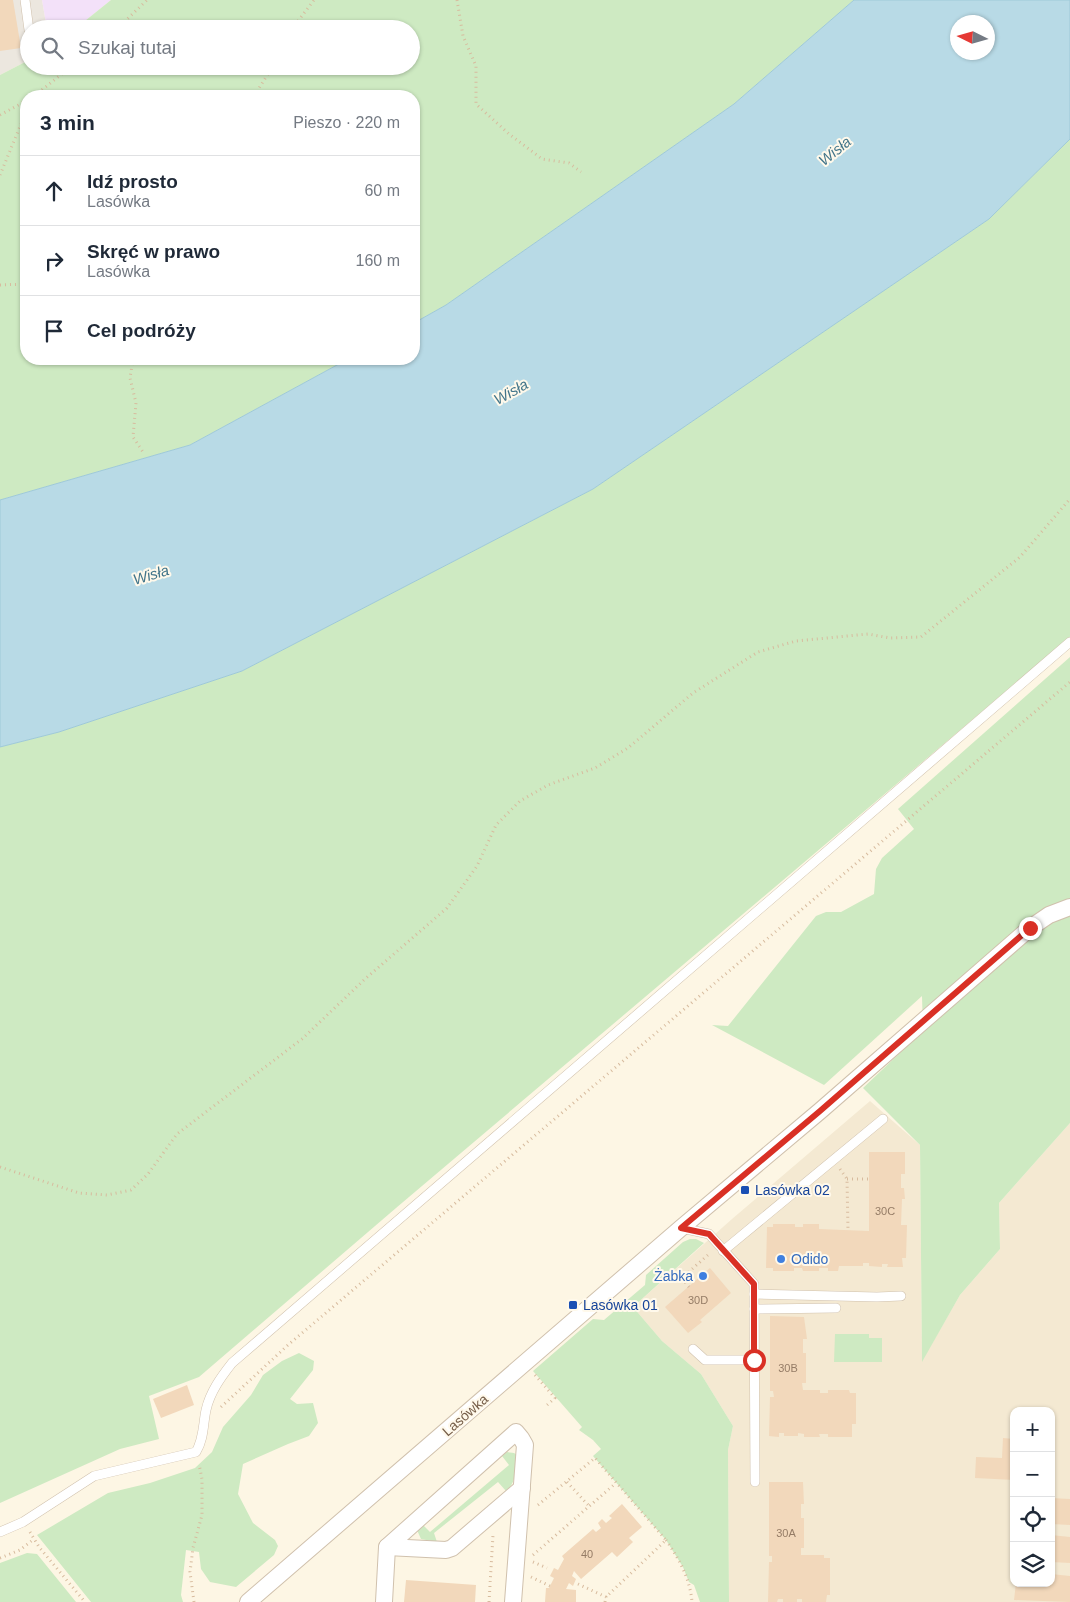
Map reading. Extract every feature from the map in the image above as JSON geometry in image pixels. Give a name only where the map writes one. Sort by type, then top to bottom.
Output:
[{"type":"street","name":"Lasówka","points":[[248,1602],[1030,928],[1049,915],[1070,907]]},
{"type":"street","points":[[384,1602],[387,1547],[516,1432],[525,1445],[514,1602]]},
{"type":"street","points":[[387,1547],[446,1550],[452,1548],[522,1488]]},
{"type":"lane","points":[[25,0],[28,20]]},
{"type":"lane","points":[[0,1532],[24,1522],[94,1476],[196,1452],[200,1444],[206,1408],[217,1383],[232,1363],[1070,642]]},
{"type":"lane","points":[[723,1251],[883,1119]]},
{"type":"lane","points":[[681,1228],[709,1234],[754,1284],[755,1482]]},
{"type":"lane","points":[[754,1294],[901,1296]]},
{"type":"lane","points":[[754,1308],[836,1308]]},
{"type":"lane","points":[[693,1350],[704,1360],[754,1360]]},
{"type":"path","points":[[126,20],[147,0]]},
{"type":"path","points":[[299,20],[314,0]]},
{"type":"path","points":[[457,0],[463,36],[476,66],[476,104],[509,134],[542,159],[569,163],[582,172]]},
{"type":"path","points":[[42,90],[61,75]]},
{"type":"path","points":[[258,90],[267,75]]},
{"type":"path","points":[[0,114],[20,104]]},
{"type":"path","points":[[0,175],[20,127]]},
{"type":"path","points":[[0,285],[20,284]]},
{"type":"path","points":[[132,365],[130,378],[136,403],[132,437],[143,452]]},
{"type":"path","points":[[0,1168],[79,1193],[107,1196],[131,1190],[148,1174],[177,1134],[302,1039],[364,979],[447,908],[477,866],[496,825],[520,800],[548,785],[595,768],[628,748],[693,693],[758,652],[796,640],[859,634],[890,638],[921,637],[1020,557],[1070,499]]},
{"type":"path","points":[[204,1426],[234,1394],[288,1345],[1070,682]]},
{"type":"path","points":[[832,1160],[848,1179],[848,1231]]},
{"type":"path","points":[[848,1179],[869,1179]]},
{"type":"path","points":[[689,1287],[682,1278],[711,1252],[708,1248]]},
{"type":"path","points":[[542,1383],[555,1398],[546,1406]]},
{"type":"path","points":[[194,1602],[190,1572],[193,1548],[202,1515],[202,1479],[196,1452]]},
{"type":"path","points":[[520,1513],[528,1514],[595,1458],[666,1540],[683,1567],[689,1582],[692,1602]]},
{"type":"path","points":[[568,1482],[589,1506]]},
{"type":"path","points":[[547,1568],[528,1560],[616,1483]]},
{"type":"path","points":[[24,1522],[34,1539],[85,1602]]},
{"type":"path","points":[[489,1602],[494,1527]]},
{"type":"path","points":[[0,1558],[20,1550],[34,1539]]},
{"type":"path","points":[[578,1584],[606,1600],[666,1540]]},
{"type":"path","points":[[524,1574],[550,1586]]},
{"type":"shaded area","points":[[0,0],[42,0],[45,20],[20,20],[20,65],[0,75]]},
{"type":"shaded area","points":[[42,0],[111,0],[86,20],[45,20]]},
{"type":"shaded area","points":[[870,1101],[920,1145],[922,1361],[960,1295],[1000,1249],[999,1203],[1070,1123],[1070,1602],[729,1602],[728,1450],[733,1426],[701,1374],[662,1341],[633,1307]]},
{"type":"green space","points":[[111,0],[854,0],[734,104],[446,305],[420,320],[420,90],[20,90],[20,365],[337,365],[190,445],[0,500],[0,75],[20,65],[20,75],[420,75],[420,20],[86,20]]},
{"type":"green space","points":[[1070,139],[1070,637],[199,1377],[149,1396],[159,1439],[120,1449],[0,1503],[0,747],[59,732],[242,671],[593,489],[989,219]]},
{"type":"green space","points":[[1070,657],[1070,1123],[999,1203],[1000,1249],[960,1295],[922,1362],[920,1145],[863,1088],[923,1031],[922,996],[824,1085],[712,1025],[728,1026],[816,916],[826,912],[841,912],[874,894],[876,869],[882,858],[914,829],[898,809]]},
{"type":"green space","points":[[696,1239],[704,1243],[633,1307],[662,1341],[701,1374],[733,1426],[728,1450],[729,1602],[700,1602],[694,1585],[689,1582],[683,1567],[666,1540],[593,1456],[601,1449],[593,1440],[579,1430],[582,1427],[533,1371],[593,1319],[604,1320],[645,1285],[646,1275],[683,1242]]},
{"type":"green space","points":[[835,1334],[869,1334],[869,1338],[882,1338],[882,1362],[834,1362]]},
{"type":"green space","points":[[299,1353],[314,1361],[313,1370],[290,1399],[297,1404],[313,1403],[318,1423],[309,1436],[243,1464],[238,1494],[253,1523],[275,1540],[278,1546],[274,1555],[236,1587],[210,1582],[201,1569],[199,1552],[186,1550],[181,1595],[183,1602],[91,1602],[37,1535],[108,1493],[150,1483],[195,1468],[212,1452],[223,1427],[251,1395],[263,1375],[282,1361]]},
{"type":"green space","points":[[507,1452],[517,1455],[515,1474],[510,1487],[506,1491],[498,1482],[434,1533],[437,1542],[421,1539],[417,1530],[421,1523],[430,1532],[509,1465],[502,1456]]},
{"type":"green space","points":[[27,1553],[37,1554],[76,1602],[0,1602],[0,1563]]},
{"type":"water","name":"Wisła","points":[[854,0],[1070,0],[1070,139],[989,219],[593,489],[242,671],[59,732],[0,747],[0,500],[190,445],[337,365],[420,365],[420,320],[446,305],[734,104]]},
{"type":"building","points":[[0,0],[13,0],[20,48],[0,51]]},
{"type":"building","points":[[869,1152],[905,1152],[905,1174],[901,1174],[901,1188],[904,1188],[905,1199],[902,1199],[901,1225],[907,1225],[906,1258],[902,1258],[903,1267],[887,1267],[888,1264],[882,1264],[882,1267],[869,1266],[869,1263],[863,1263],[863,1266],[839,1266],[838,1271],[828,1271],[828,1268],[819,1268],[819,1271],[803,1271],[802,1268],[794,1268],[794,1271],[773,1271],[773,1268],[766,1268],[767,1227],[773,1227],[773,1224],[795,1224],[795,1227],[803,1227],[803,1224],[819,1224],[819,1229],[869,1231]]},
{"type":"building","points":[[710,1268],[731,1293],[688,1333],[665,1307]]},
{"type":"building","points":[[770,1316],[804,1317],[807,1339],[803,1339],[803,1353],[806,1353],[806,1383],[802,1383],[803,1390],[820,1390],[820,1393],[828,1393],[828,1390],[849,1390],[850,1393],[856,1393],[856,1424],[852,1424],[852,1437],[828,1437],[828,1434],[819,1434],[820,1437],[804,1437],[804,1434],[798,1433],[798,1436],[784,1436],[784,1433],[779,1433],[779,1437],[769,1436],[770,1397],[774,1397],[773,1391],[770,1391]]},
{"type":"building","points":[[187,1385],[194,1405],[161,1418],[153,1399]]},
{"type":"building","points":[[1003,1438],[1010,1439],[1010,1480],[975,1478],[976,1457],[1002,1458]]},
{"type":"building","points":[[769,1482],[803,1482],[804,1504],[801,1504],[801,1518],[804,1518],[804,1548],[801,1548],[801,1555],[824,1555],[824,1558],[830,1558],[830,1595],[827,1595],[826,1602],[802,1602],[802,1599],[797,1599],[797,1602],[783,1602],[783,1599],[778,1599],[777,1602],[768,1602],[769,1562],[772,1562],[772,1556],[769,1556]]},
{"type":"building","points":[[1055,1498],[1070,1499],[1070,1525],[1055,1524]]},
{"type":"building","points":[[622,1504],[642,1527],[629,1538],[633,1542],[617,1557],[612,1552],[581,1579],[574,1571],[572,1576],[576,1579],[573,1586],[569,1583],[566,1589],[576,1590],[576,1602],[545,1602],[546,1588],[549,1588],[554,1578],[550,1576],[554,1568],[558,1570],[564,1559],[562,1556],[593,1529],[596,1532],[601,1528],[598,1523],[602,1519],[606,1523],[612,1518],[609,1516]]},
{"type":"building","points":[[1055,1535],[1070,1537],[1070,1563],[1055,1562]]},
{"type":"building","points":[[1055,1574],[1070,1576],[1070,1602],[1014,1600],[1016,1587],[1055,1587]]},
{"type":"building","points":[[406,1580],[476,1585],[475,1602],[404,1602]]},
{"type":"place","name":"Lasówka 02","points":[[745,1190]]},
{"type":"place","name":"Odido","points":[[781,1259]]},
{"type":"place","name":"Żabka","points":[[703,1276]]},
{"type":"place","name":"Lasówka 01","points":[[573,1305]]},
{"type":"route","points":[[754,1360],[754,1284],[709,1234],[681,1228],[820,1111],[1030,928]]}]
